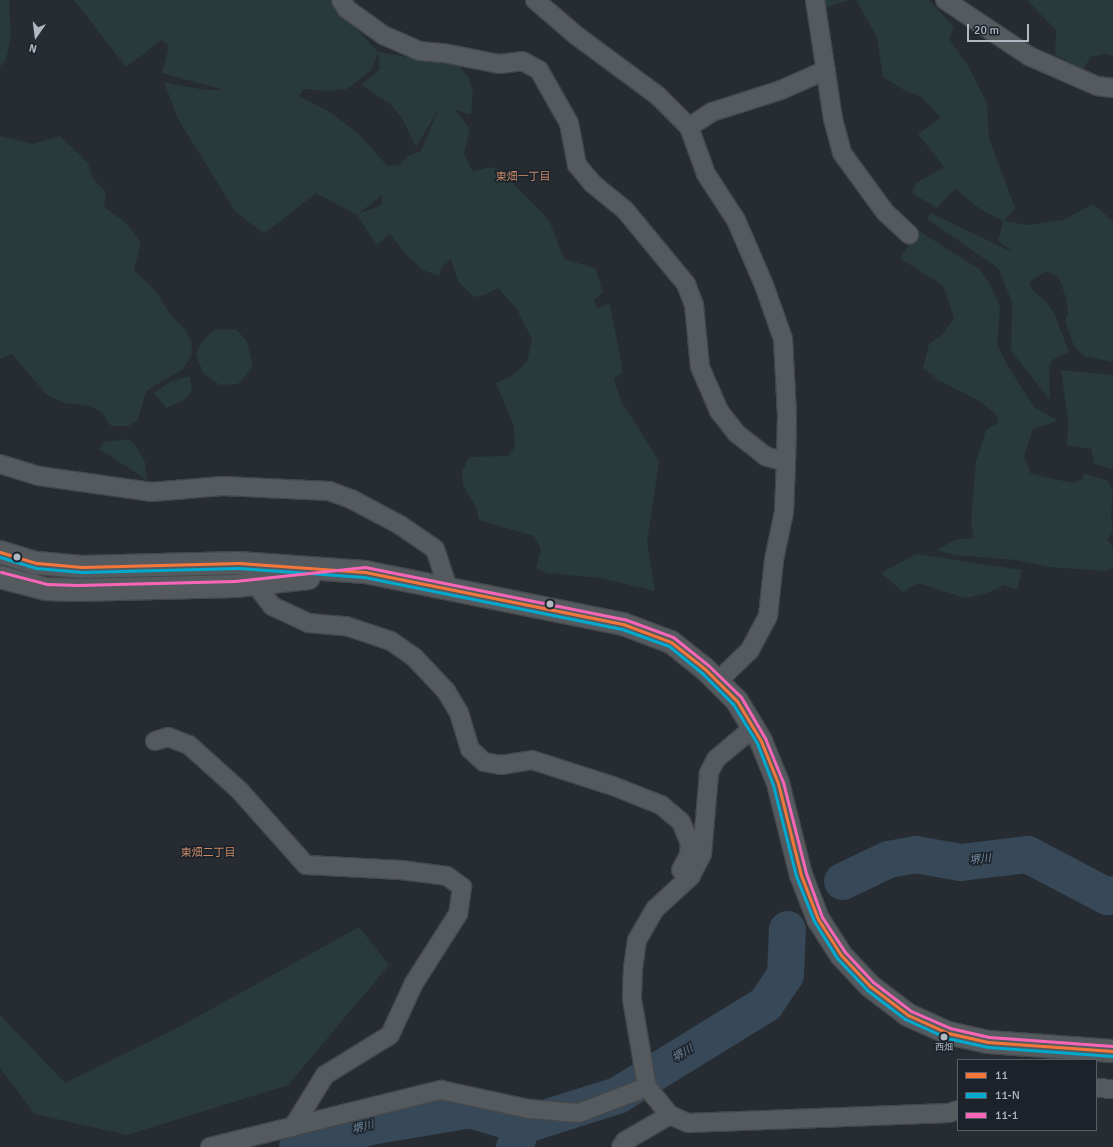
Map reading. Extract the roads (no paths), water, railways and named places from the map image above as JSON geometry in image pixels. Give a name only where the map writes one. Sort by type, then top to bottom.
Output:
[{"type":"street","points":[[341,0],[347,9],[382,35],[420,51],[444,53],[499,64],[522,61],[539,70],[569,123],[577,165],[593,184],[625,210],[686,284],[694,305],[700,367],[719,411],[736,433],[765,456],[786,462]]},
{"type":"street","points":[[535,0],[577,36],[658,96],[689,127],[706,174],[736,220],[783,339],[787,416],[784,512],[774,560],[768,616],[750,650],[718,681]]},
{"type":"street","points":[[815,0],[833,119],[842,153],[885,212],[909,234]]},
{"type":"street","points":[[945,0],[1029,56],[1097,86],[1113,88]]},
{"type":"street","points":[[689,127],[712,112],[781,90],[826,70]]},
{"type":"street","points":[[0,464],[39,476],[151,492],[223,486],[329,491],[351,499],[400,525],[435,549],[448,588]]},
{"type":"street","points":[[0,552],[37,563],[82,567],[239,563],[365,572],[622,624],[671,642],[718,681],[737,701],[753,728],[778,783],[801,875],[818,918],[841,955],[870,986],[908,1015],[948,1032],[988,1042],[1113,1051]]},
{"type":"street","points":[[0,577],[46,588],[78,590],[255,584],[365,572]]},
{"type":"street","points":[[255,584],[272,606],[308,623],[346,626],[391,641],[414,657],[446,691],[459,713],[470,749],[484,762],[502,765],[532,760],[614,786],[661,805],[681,822],[690,843],[689,855],[683,867],[666,890],[669,896]]},
{"type":"street","points":[[753,728],[716,759],[709,773],[702,854],[691,876],[655,909],[637,940],[633,967],[632,999],[646,1087],[670,1115],[688,1123],[949,1114],[957,1110]]},
{"type":"street","points":[[155,741],[168,737],[189,745],[240,791],[306,865],[401,870],[447,876],[462,887],[458,914],[414,983],[390,1035],[325,1075],[293,1127]]},
{"type":"street","points":[[210,1147],[441,1090],[529,1109],[579,1113],[646,1087]]},
{"type":"street","points":[[1097,1088],[1113,1089]]},
{"type":"street","points":[[621,1147],[625,1141],[670,1115]]},
{"type":"waterway","name":"堺川","points":[[842,881],[888,859],[915,854],[960,862],[1027,854],[1107,896],[1113,894]]},
{"type":"waterway","name":"堺川","points":[[514,1147],[522,1125],[617,1095],[765,1004],[785,974],[787,929]]},
{"type":"waterway","name":"堺川","points":[[297,1147],[370,1126],[470,1109],[522,1125]]},
{"type":"place","name":"西畑","points":[[944,1037]]},
{"type":"district","name":"東畑一丁目","points":[[523,177]]},
{"type":"district","name":"東畑二丁目","points":[[208,853]]}]
